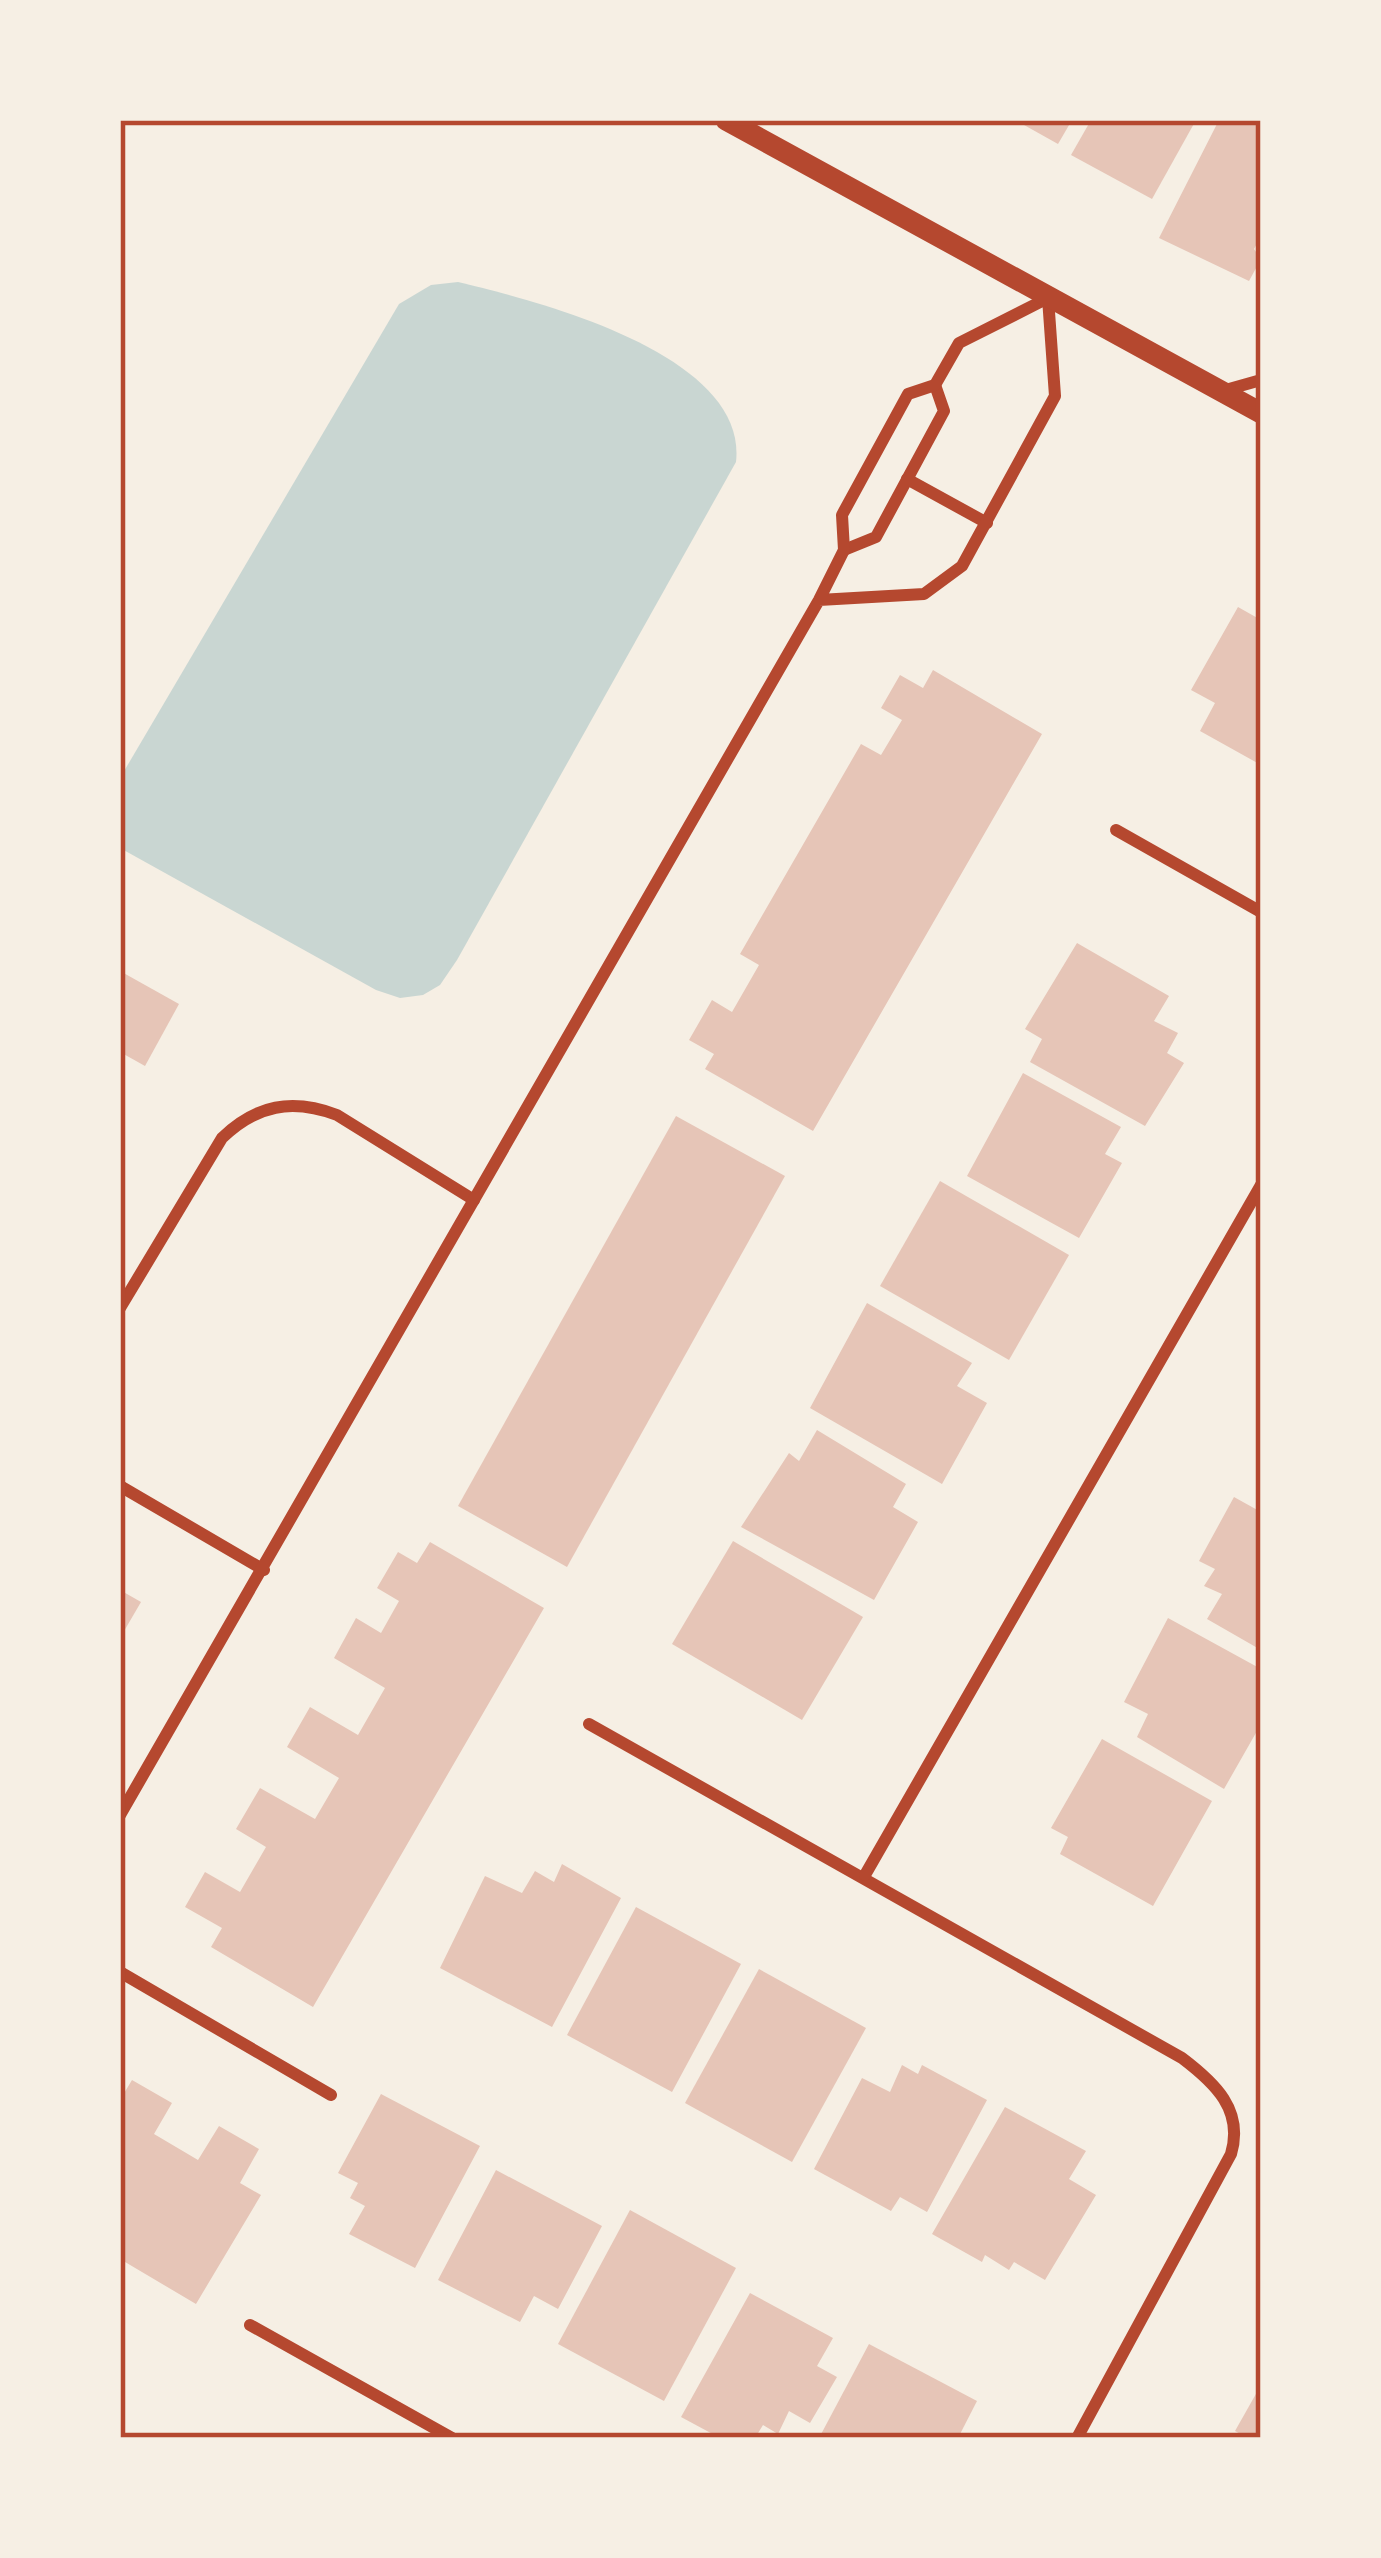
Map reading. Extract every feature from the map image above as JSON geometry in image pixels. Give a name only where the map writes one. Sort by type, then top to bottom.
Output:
[{"type":"street","points":[[726,120],[1261,413]]},
{"type":"street","points":[[120,1815],[819,600],[844,550],[842,515],[908,394],[935,385],[959,343],[1048,298]]},
{"type":"street","points":[[819,600],[925,594],[962,566],[1055,396],[1048,298]]},
{"type":"street","points":[[1221,392],[1261,380]]},
{"type":"street","points":[[844,550],[876,537],[944,411],[935,385]]},
{"type":"street","points":[[907,479],[987,523]]},
{"type":"street","points":[[1116,830],[1261,912]]},
{"type":"street","points":[[120,1308],[221,1138],[239,1121],[268,1107],[312,1106],[337,1115],[474,1200]]},
{"type":"street","points":[[865,1875],[1261,1185]]},
{"type":"street","points":[[120,1486],[263,1570]]},
{"type":"street","points":[[589,1724],[865,1875],[1182,2058],[1226,2101],[1237,2134],[1231,2154],[1077,2438]]},
{"type":"street","points":[[120,1972],[331,2095]]},
{"type":"street","points":[[250,2325],[452,2438]]},
{"type":"shaded area","points":[[458,282],[584,319],[674,363],[709,391],[731,424],[736,462],[457,960],[440,985],[423,995],[400,998],[376,990],[120,848],[120,778],[399,304],[431,285]]},
{"type":"building","points":[[1015,120],[1072,120],[1058,144]]},
{"type":"building","points":[[1091,120],[1196,120],[1152,199],[1071,155]]},
{"type":"building","points":[[1219,120],[1261,120],[1261,236],[1254,249],[1261,259],[1249,281],[1159,238]]},
{"type":"building","points":[[1238,607],[1261,620],[1261,765],[1200,731],[1215,703],[1191,690]]},
{"type":"building","points":[[933,670],[1042,734],[813,1131],[705,1069],[714,1054],[689,1040],[712,1000],[732,1012],[759,965],[740,954],[861,744],[881,755],[902,720],[881,708],[900,675],[923,688]]},
{"type":"building","points":[[1077,943],[1169,996],[1154,1021],[1178,1033],[1167,1053],[1184,1063],[1145,1126],[1030,1062],[1042,1039],[1025,1029]]},
{"type":"building","points":[[120,971],[179,1004],[145,1066],[120,1052]]},
{"type":"building","points":[[1023,1073],[1121,1127],[1105,1154],[1122,1163],[1079,1238],[967,1176]]},
{"type":"building","points":[[676,1116],[785,1176],[567,1567],[458,1506]]},
{"type":"building","points":[[940,1181],[1069,1255],[1009,1360],[880,1286]]},
{"type":"building","points":[[867,1303],[972,1363],[957,1386],[987,1403],[942,1484],[810,1408]]},
{"type":"building","points":[[817,1430],[906,1484],[893,1507],[918,1522],[874,1600],[741,1527],[789,1453],[799,1461]]},
{"type":"building","points":[[1234,1497],[1261,1512],[1261,1650],[1207,1619],[1222,1594],[1204,1586],[1215,1569],[1199,1561]]},
{"type":"building","points":[[733,1541],[863,1617],[802,1720],[672,1644]]},
{"type":"building","points":[[430,1542],[544,1608],[313,2007],[211,1947],[222,1928],[185,1907],[205,1872],[240,1892],[266,1847],[236,1829],[260,1788],[315,1819],[339,1778],[287,1747],[310,1707],[358,1735],[385,1688],[334,1658],[356,1618],[381,1633],[399,1601],[377,1588],[398,1552],[417,1563]]},
{"type":"building","points":[[120,1590],[141,1602],[120,1638]]},
{"type":"building","points":[[1168,1618],[1261,1669],[1261,1724],[1224,1789],[1137,1737],[1148,1714],[1124,1702]]},
{"type":"building","points":[[1102,1739],[1212,1801],[1153,1906],[1060,1854],[1068,1837],[1051,1828]]},
{"type":"building","points":[[562,1864],[621,1898],[552,2027],[440,1968],[485,1876],[522,1893],[535,1871],[554,1882]]},
{"type":"building","points":[[636,1907],[741,1964],[672,2092],[567,2035]]},
{"type":"building","points":[[759,1969],[866,2028],[792,2162],[685,2103]]},
{"type":"building","points":[[902,2065],[918,2074],[922,2065],[987,2100],[927,2212],[900,2197],[891,2211],[814,2169],[862,2078],[890,2092]]},
{"type":"building","points":[[132,2080],[172,2103],[154,2134],[198,2160],[219,2126],[259,2149],[240,2183],[261,2195],[196,2304],[120,2259],[120,2100]]},
{"type":"building","points":[[381,2094],[480,2146],[415,2268],[349,2234],[365,2206],[350,2198],[358,2183],[338,2173]]},
{"type":"building","points":[[1005,2107],[1086,2151],[1069,2179],[1096,2195],[1045,2280],[1014,2262],[1009,2270],[985,2255],[982,2262],[932,2234]]},
{"type":"building","points":[[496,2170],[602,2226],[558,2309],[534,2296],[520,2322],[438,2280]]},
{"type":"building","points":[[630,2210],[736,2268],[664,2401],[558,2344]]},
{"type":"building","points":[[750,2293],[833,2338],[817,2366],[837,2377],[810,2423],[789,2411],[778,2434],[763,2425],[755,2438],[720,2438],[681,2417]]},
{"type":"building","points":[[869,2344],[977,2401],[958,2438],[819,2438]]},
{"type":"building","points":[[1261,2385],[1261,2438],[1248,2438],[1235,2431]]}]
